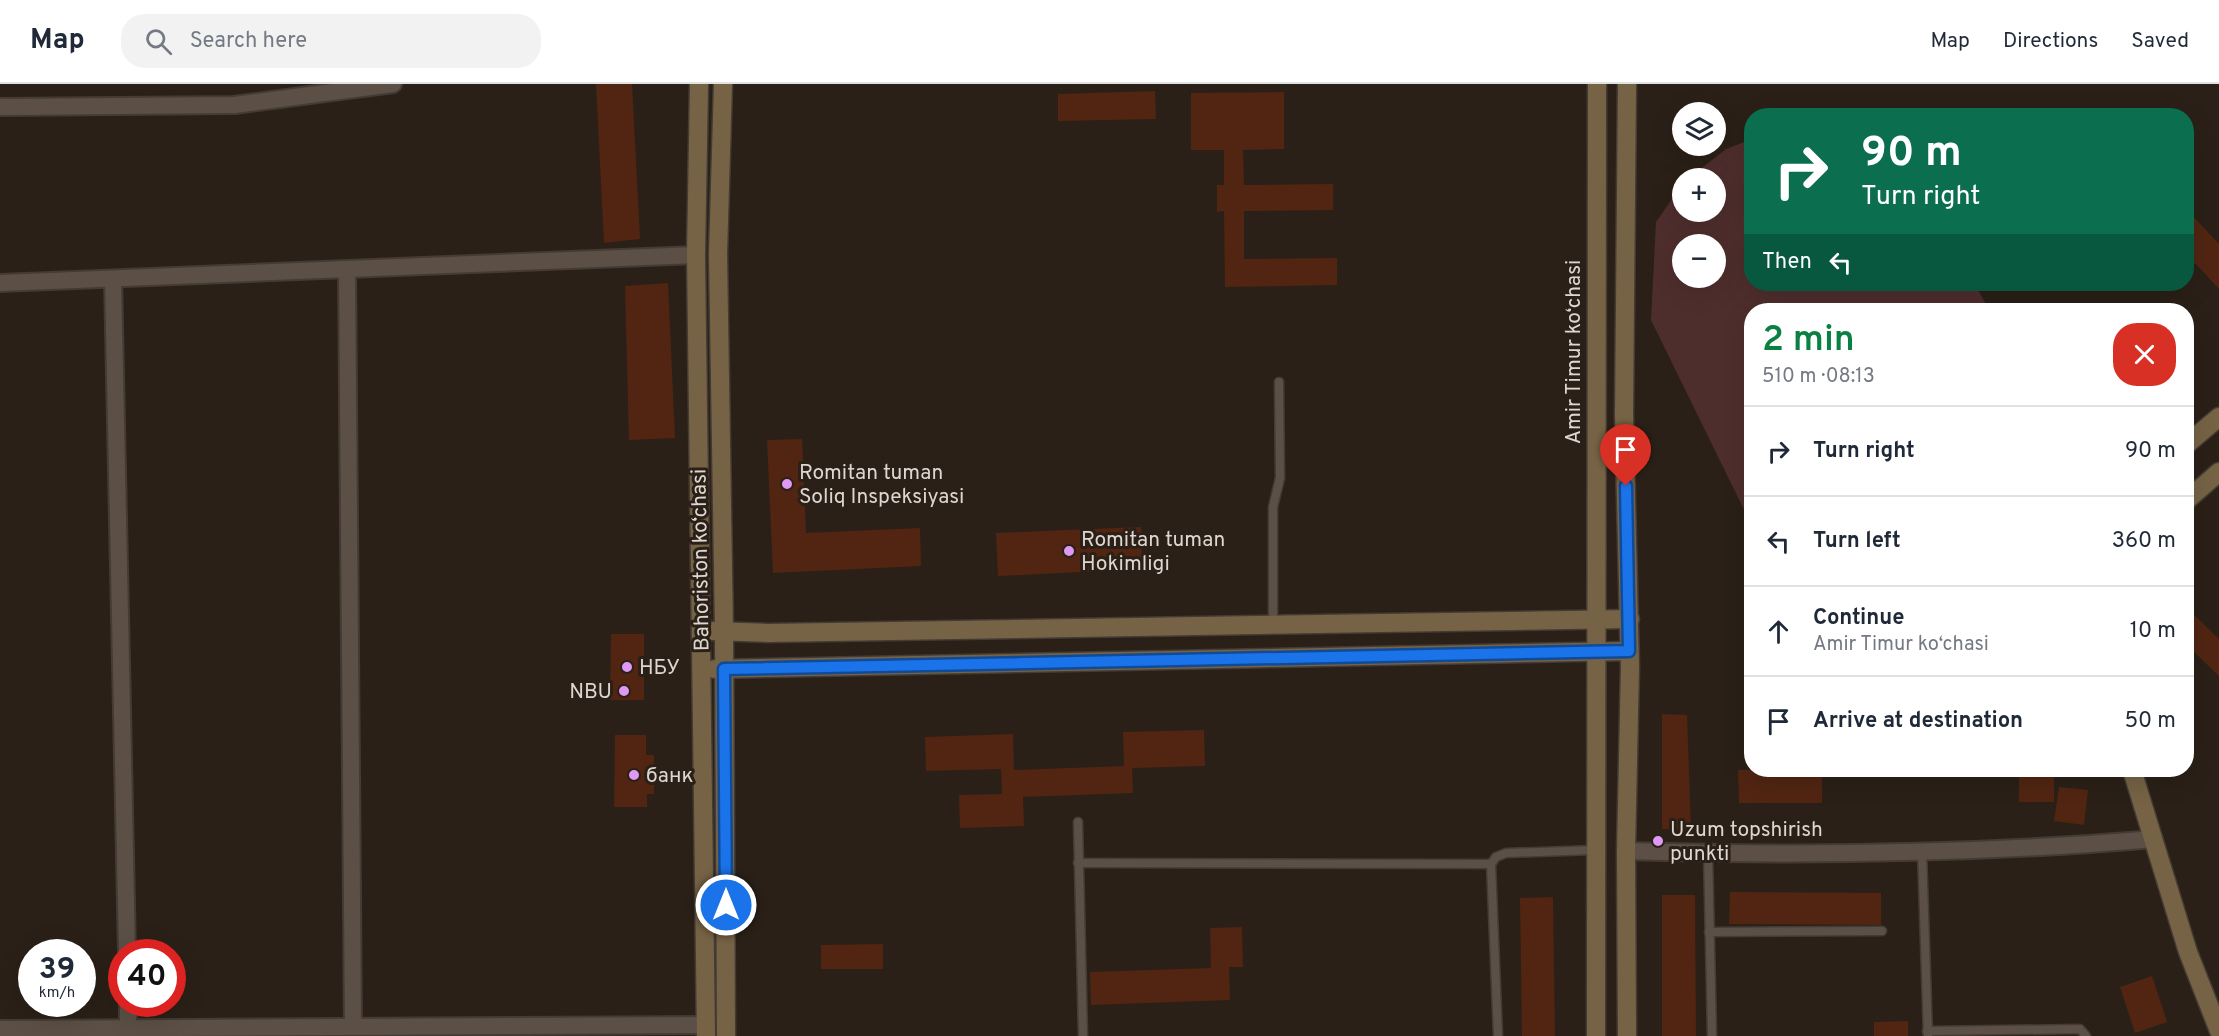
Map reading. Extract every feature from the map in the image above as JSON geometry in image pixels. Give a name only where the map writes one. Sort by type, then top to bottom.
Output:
[{"type":"street","name":"Bahoriston ko‘chasi","points":[[699,84],[696,255],[706,1030]]},
{"type":"street","name":"Bahoriston ko‘chasi","points":[[723,84],[718,254],[724,631],[726,1036]]},
{"type":"street","name":"Amir Timur ko‘chasi","points":[[1596,1036],[1597,84]]},
{"type":"street","points":[[1626,84],[1624,415],[1629,619],[1626,850],[1627,1036]]},
{"type":"street","points":[[0,107],[234,105],[389,85]]},
{"type":"street","points":[[0,283],[696,255]]},
{"type":"street","points":[[347,269],[353,1027]]},
{"type":"street","points":[[113,279],[127,939]]},
{"type":"street","points":[[2194,438],[2219,417]]},
{"type":"street","points":[[2194,494],[2219,472]]},
{"type":"street","points":[[701,630],[1273,626],[1629,619]]},
{"type":"street","points":[[701,669],[1629,651]]},
{"type":"street","points":[[2134,777],[2188,951],[2219,1031]]},
{"type":"street","points":[[1595,850],[1708,853],[1922,851],[2089,845],[2154,839]]},
{"type":"street","points":[[0,1029],[128,1032],[290,1032],[353,1027],[706,1030]]},
{"type":"lane","points":[[1273,626],[1273,507],[1280,478],[1280,382]]},
{"type":"lane","points":[[1078,822],[1083,1036]]},
{"type":"lane","points":[[1498,1036],[1491,864],[1496,857],[1506,853],[1595,850]]},
{"type":"lane","points":[[1922,851],[1928,1034],[2080,1029],[2086,1036]]},
{"type":"lane","points":[[1708,853],[1712,1036]]},
{"type":"lane","points":[[1078,863],[1491,864]]},
{"type":"lane","points":[[1709,932],[1882,931]]},
{"type":"shaded area","points":[[1744,142],[1744,291],[1979,291],[1985,303],[1744,303],[1744,510],[1651,320],[1656,222],[1672,199],[1672,222],[1726,222],[1726,168],[1702,168],[1717,156],[1726,156],[1726,149]]},
{"type":"building","points":[[596,84],[632,84],[640,239],[604,243]]},
{"type":"building","points":[[1155,91],[1156,119],[1058,121],[1058,94]]},
{"type":"building","points":[[1284,92],[1284,149],[1243,150],[1244,185],[1333,184],[1333,210],[1244,211],[1244,259],[1337,258],[1337,285],[1225,287],[1224,211],[1217,212],[1217,185],[1224,185],[1224,150],[1191,150],[1191,93]]},
{"type":"building","points":[[2194,217],[2219,244],[2219,289],[2195,263]]},
{"type":"building","points":[[668,283],[675,438],[629,440],[625,286]]},
{"type":"building","name":"Romitan tuman Soliq Inspeksiyasi","points":[[802,439],[806,533],[920,528],[921,566],[773,573],[767,440]]},
{"type":"building","name":"Romitan tuman Hokimligi","points":[[1141,527],[1142,569],[998,576],[996,533]]},
{"type":"building","points":[[2194,615],[2219,639],[2219,676],[2194,652]]},
{"type":"building","name":"НБУ","points":[[611,634],[644,634],[644,700],[610,700]]},
{"type":"building","points":[[1662,714],[1687,715],[1691,830],[1662,829]]},
{"type":"building","points":[[1204,730],[1205,766],[1132,768],[1133,793],[1023,797],[1024,826],[960,828],[959,795],[1002,794],[1001,769],[926,771],[925,737],[1013,734],[1014,770],[1124,766],[1123,732]]},
{"type":"building","name":"банк","points":[[615,735],[646,735],[646,755],[654,755],[654,794],[647,794],[647,807],[614,807]]},
{"type":"building","points":[[1738,770],[1744,770],[1744,777],[1822,777],[1822,803],[1739,803]]},
{"type":"building","points":[[2019,777],[2054,777],[2054,802],[2019,802]]},
{"type":"building","points":[[2059,787],[2088,790],[2084,825],[2054,821]]},
{"type":"building","points":[[1730,892],[1881,893],[1881,925],[1729,924]]},
{"type":"building","points":[[1662,895],[1695,895],[1696,1036],[1662,1036]]},
{"type":"building","points":[[1553,897],[1555,1036],[1522,1036],[1520,898]]},
{"type":"building","points":[[1242,927],[1243,967],[1229,967],[1230,1000],[1091,1005],[1090,972],[1211,968],[1210,928]]},
{"type":"building","points":[[883,944],[883,969],[821,969],[821,945]]},
{"type":"building","points":[[2152,976],[2167,1022],[2135,1033],[2120,987]]},
{"type":"building","points":[[1908,1021],[1908,1036],[1874,1036],[1874,1022]]},
{"type":"place","name":"Romitan tuman Soliq Inspeksiyasi","points":[[787,484]]},
{"type":"place","name":"Romitan tuman Hokimligi","points":[[1069,551]]},
{"type":"place","name":"НБУ","points":[[627,667]]},
{"type":"place","name":"NBU","points":[[624,691]]},
{"type":"place","name":"банк","points":[[634,775]]},
{"type":"place","name":"Uzum topshirish punkti","points":[[1658,841]]},
{"type":"route","points":[[726,905],[724,669],[1629,651],[1630,605],[1626,486]]}]
